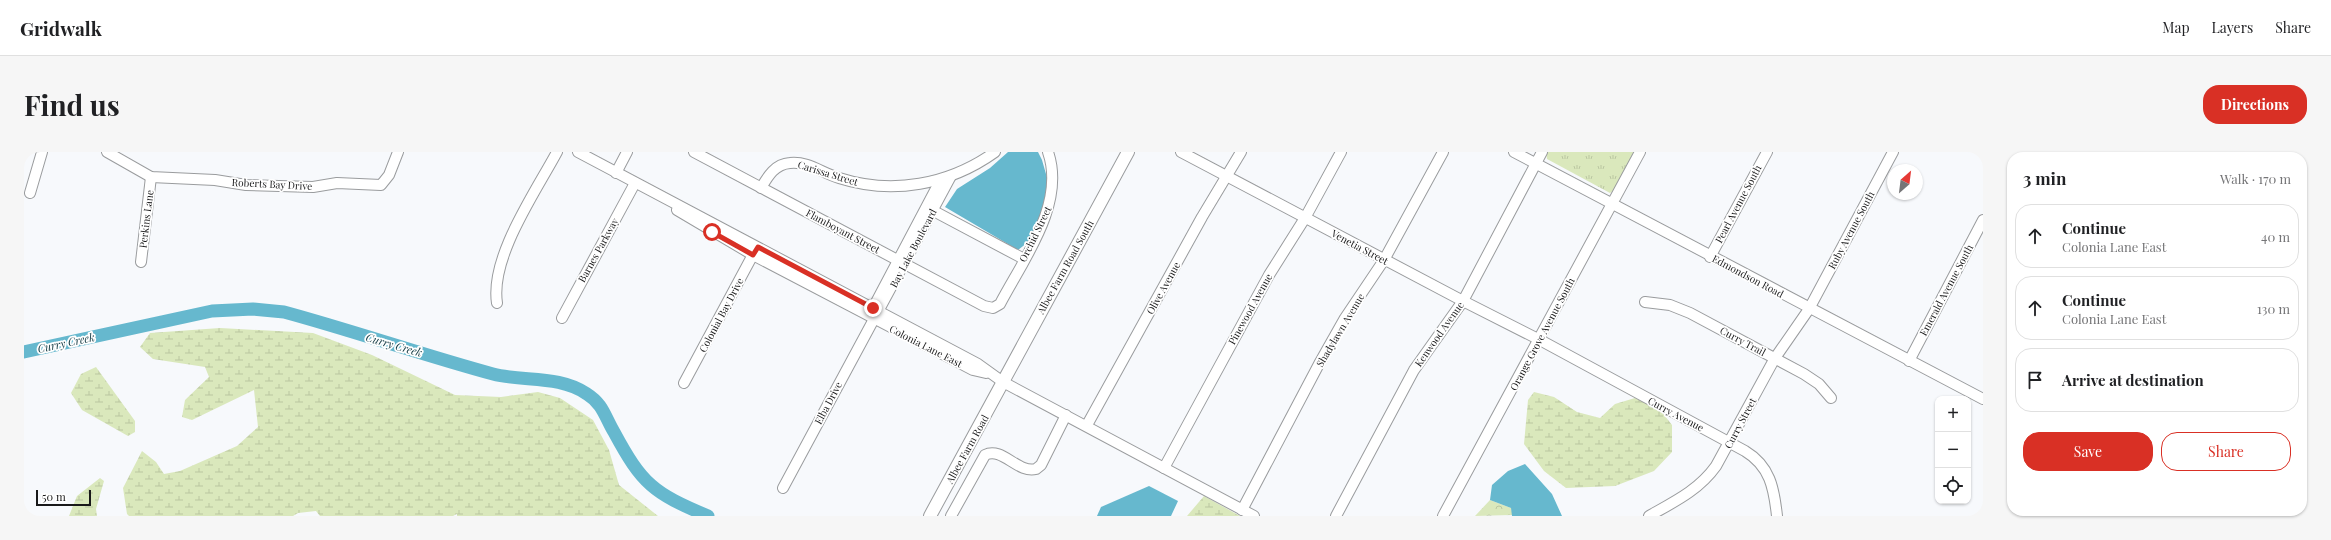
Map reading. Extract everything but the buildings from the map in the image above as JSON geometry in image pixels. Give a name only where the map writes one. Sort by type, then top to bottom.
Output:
[{"type":"main road","name":"Albee Farm Road South","points":[[1003,382],[1128,152]]},
{"type":"main road","name":"Albee Farm Road","points":[[930,516],[1003,382]]},
{"type":"street","points":[[30,193],[42,152]]},
{"type":"street","name":"Roberts Bay Drive","points":[[107,152],[151,177],[216,180],[246,185],[313,187],[337,183],[378,186],[386,180],[398,152]]},
{"type":"street","points":[[497,303],[496,284],[504,252],[557,152]]},
{"type":"street","name":"Colonia Lane East","points":[[578,152],[635,183],[712,232],[756,251],[875,313],[973,370],[989,374],[1087,425],[1254,516]]},
{"type":"street","points":[[616,173],[627,152]]},
{"type":"street","name":"Flamboyant Street","points":[[694,152],[711,156],[761,188],[984,306],[993,308]]},
{"type":"street","name":"Carissa Street","points":[[761,188],[775,169],[791,163],[807,164],[838,178],[866,184],[902,186],[940,181],[994,152]]},
{"type":"street","name":"Orchid Street","points":[[993,308],[1000,304],[1046,216],[1052,199],[1053,172],[1048,152]]},
{"type":"street","name":"Venetia Street","points":[[1181,152],[1463,302],[1540,340]]},
{"type":"street","name":"Olive Avenue","points":[[1087,425],[1202,217],[1228,176],[1241,152]]},
{"type":"street","name":"Pinewood Avenue","points":[[1164,468],[1269,275],[1305,218],[1341,152]]},
{"type":"street","name":"Shadylawn Avenue","points":[[1242,510],[1341,325],[1384,260],[1443,152]]},
{"type":"street","name":"Edmondson Road","points":[[1514,152],[1710,257],[1983,399]]},
{"type":"street","name":"Kenwood Avenue","points":[[1336,516],[1414,370],[1463,302],[1542,152]]},
{"type":"street","name":"Orange Grove Avenue South","points":[[1444,516],[1640,152]]},
{"type":"street","name":"Pearl Avenue South","points":[[1710,257],[1767,152]]},
{"type":"street","name":"Ruby Avenue South","points":[[1809,309],[1893,152]]},
{"type":"street","name":"Bay Lake Boulevard","points":[[930,209],[951,176]]},
{"type":"street","name":"Perkins Lane","points":[[141,262],[151,177]]},
{"type":"street","points":[[940,181],[930,209],[1024,259]]},
{"type":"street","name":"Barnes Parkway","points":[[562,318],[635,183]]},
{"type":"street","name":"Elba Drive","points":[[783,488],[930,209]]},
{"type":"street","name":"Emerald Avenue South","points":[[1909,361],[1983,220]]},
{"type":"street","name":"Colonial Bay Drive","points":[[684,383],[756,251]]},
{"type":"street","name":"Curry Trail","points":[[1645,302],[1670,306],[1690,313],[1812,378],[1831,398]]},
{"type":"street","name":"Curry Street","points":[[1649,516],[1691,491],[1706,479],[1716,466],[1730,442],[1775,358],[1809,309]]},
{"type":"street","name":"Curry Avenue","points":[[1540,340],[1730,442],[1754,457],[1767,472],[1774,489],[1777,516]]},
{"type":"street","points":[[951,516],[985,454],[995,453],[1027,470],[1038,468],[1066,415]]},
{"type":"green space","points":[[1546,152],[1636,152],[1614,190],[1610,193],[1547,159]]},
{"type":"green space","points":[[220,328],[313,333],[372,355],[455,395],[501,397],[538,392],[560,398],[593,420],[609,450],[619,485],[658,516],[457,516],[457,514],[453,516],[320,516],[316,511],[298,513],[293,516],[129,516],[127,514],[123,488],[142,451],[156,462],[164,474],[180,471],[237,446],[258,427],[254,390],[192,420],[182,417],[185,400],[209,377],[205,367],[153,359],[140,347],[150,333]]},
{"type":"green space","points":[[96,367],[135,421],[135,432],[128,436],[82,410],[71,393],[81,374]]},
{"type":"green space","points":[[1534,392],[1554,397],[1577,412],[1600,418],[1615,404],[1635,398],[1658,407],[1672,425],[1672,452],[1654,471],[1615,486],[1566,488],[1544,471],[1524,444],[1528,400]]},
{"type":"green space","points":[[100,478],[104,481],[96,509],[97,516],[69,516],[77,496]]},
{"type":"green space","points":[[1204,496],[1240,516],[1187,516]]},
{"type":"green space","points":[[1490,500],[1511,508],[1513,515],[1475,516]]},
{"type":"water","points":[[1008,152],[1038,152],[1042,160],[1050,188],[1032,239],[1018,250],[945,207],[957,189],[990,168]]},
{"type":"water","points":[[1525,464],[1552,494],[1562,516],[1512,516],[1511,508],[1490,500],[1492,485],[1508,471]]},
{"type":"water","points":[[1149,486],[1178,501],[1171,516],[1097,516],[1101,507]]},
{"type":"waterway","name":"Curry Creek","points":[[24,352],[212,311],[253,309],[284,312],[493,374],[553,381],[576,388],[597,402],[633,464],[651,485],[661,493],[708,516]]},
{"type":"route","points":[[712,232],[753,255],[758,247],[873,308]]}]
